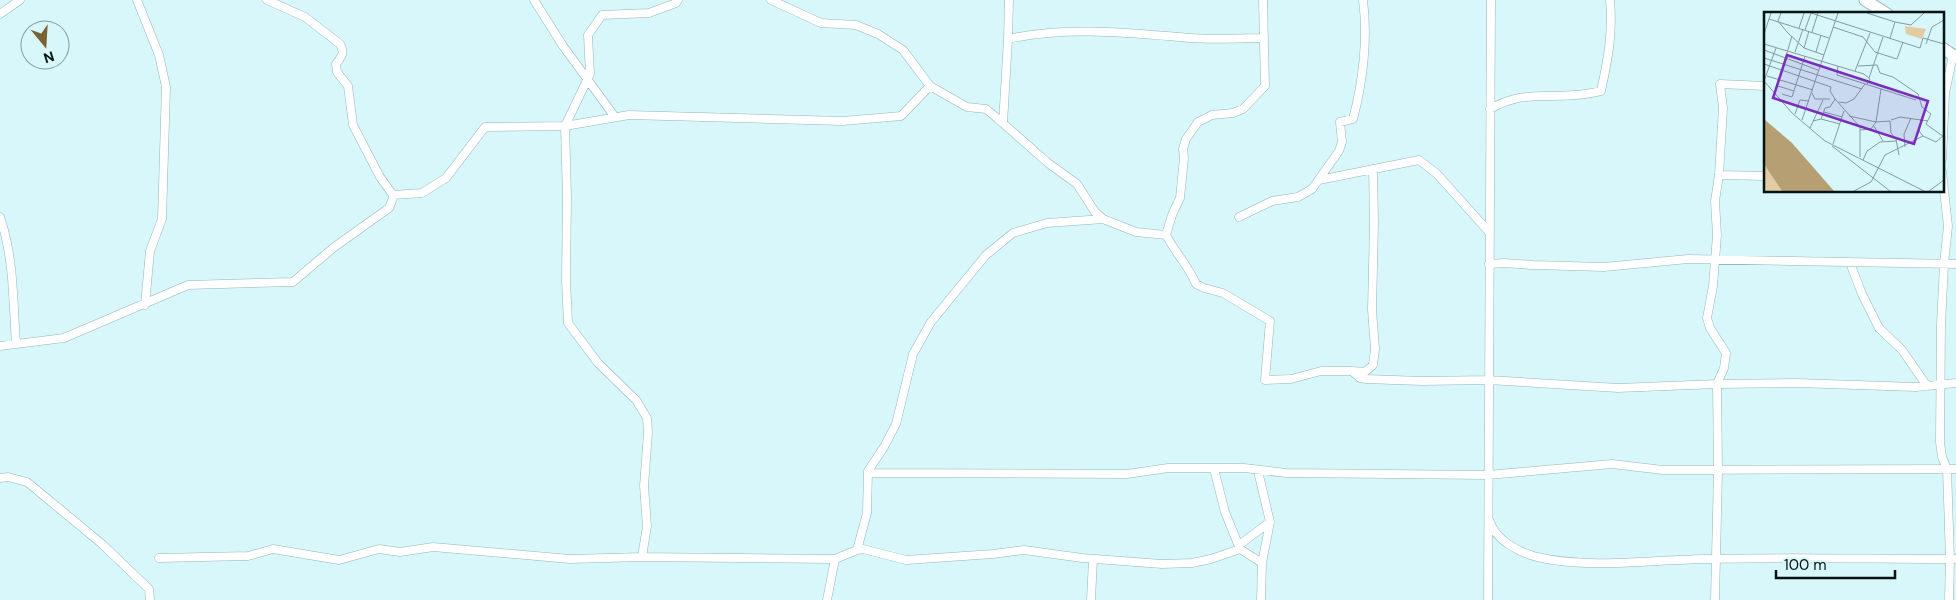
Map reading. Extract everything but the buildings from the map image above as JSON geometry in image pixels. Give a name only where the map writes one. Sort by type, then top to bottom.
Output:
[{"type":"highway","points":[[1865,0],[1884,12]]},
{"type":"street","points":[[0,14],[20,0]]},
{"type":"street","points":[[137,0],[159,55],[166,87],[162,220],[150,252],[145,305]]},
{"type":"street","points":[[267,0],[305,17],[340,44],[344,50],[343,56],[336,64],[338,72],[348,86],[353,125],[380,177],[393,195],[422,193],[446,178],[485,127],[565,126],[638,115],[843,121],[901,116],[930,86]]},
{"type":"street","points":[[534,0],[562,46],[615,117]]},
{"type":"street","points":[[642,557],[647,526],[644,486],[648,434],[647,418],[636,400],[598,363],[568,323],[565,126],[590,74],[588,35],[602,15],[649,13],[676,4],[678,0]]},
{"type":"street","points":[[772,0],[821,23],[856,25],[878,34],[903,50],[930,86],[967,107],[986,109],[1048,163],[1077,184],[1095,212],[1103,219],[1136,232],[1166,235]]},
{"type":"street","points":[[1003,123],[1009,0]]},
{"type":"street","points":[[1262,0],[1265,86],[1243,109],[1233,113],[1212,115],[1201,119],[1186,139],[1183,149],[1184,158],[1180,198],[1166,235],[1177,255],[1194,277],[1196,284],[1204,288],[1223,292],[1270,321],[1265,380],[1290,379],[1321,371],[1365,372],[1373,365],[1375,349],[1372,310],[1373,169]]},
{"type":"street","points":[[1239,217],[1272,201],[1305,194],[1320,180],[1340,151],[1342,142],[1340,122],[1353,119],[1364,51],[1363,0]]},
{"type":"street","points":[[1488,600],[1491,0]]},
{"type":"street","points":[[1490,109],[1516,98],[1529,95],[1573,96],[1601,91],[1611,43],[1610,0]]},
{"type":"street","points":[[1008,39],[1048,33],[1117,31],[1192,38],[1263,38]]},
{"type":"street","points":[[1944,126],[1946,93],[1954,56]]},
{"type":"street","points":[[1715,600],[1718,471],[1717,384],[1724,368],[1726,353],[1710,328],[1707,318],[1715,260],[1715,201],[1719,175],[1723,108],[1720,84],[1764,86]]},
{"type":"street","points":[[1320,180],[1419,160],[1437,174],[1490,232]]},
{"type":"street","points":[[1719,175],[1764,176]]},
{"type":"street","points":[[1944,190],[1948,226],[1944,264],[1940,442],[1942,457],[1952,469],[1953,559],[1949,600]]},
{"type":"street","points":[[0,346],[64,338],[188,286],[293,282],[333,248],[389,208],[393,198]]},
{"type":"street","points":[[0,217],[4,229],[11,271],[16,344]]},
{"type":"street","points":[[857,550],[867,513],[868,473],[896,424],[913,354],[931,322],[986,255],[1013,233],[1047,222],[1103,219]]},
{"type":"street","points":[[1489,264],[1604,267],[1688,259],[1956,264]]},
{"type":"street","points":[[1850,263],[1862,294],[1880,328],[1902,350],[1927,386]]},
{"type":"street","points":[[1352,371],[1360,378],[1366,379],[1422,382],[1488,380],[1618,388],[1796,383],[1927,386],[1956,383]]},
{"type":"street","points":[[868,473],[1127,474],[1168,468],[1244,468],[1286,473],[1488,475],[1612,464],[1664,470],[1718,471],[1860,468],[1952,469]]},
{"type":"street","points":[[1214,469],[1225,512],[1240,547],[1262,563]]},
{"type":"street","points":[[1258,471],[1270,522],[1262,563],[1261,600]]},
{"type":"street","points":[[0,478],[27,482],[48,498],[102,544],[149,589],[150,600]]},
{"type":"street","points":[[1488,518],[1493,532],[1518,550],[1565,562],[1716,559],[1953,559]]},
{"type":"street","points":[[159,558],[248,556],[273,549],[339,560],[379,549],[400,552],[433,547],[570,559],[642,557],[835,559],[857,550],[869,549],[898,560],[993,554],[1024,550],[1093,559],[1162,564],[1192,563],[1211,559],[1240,547],[1270,522]]},
{"type":"street","points":[[827,600],[835,559]]},
{"type":"street","points":[[1091,600],[1093,559]]}]
